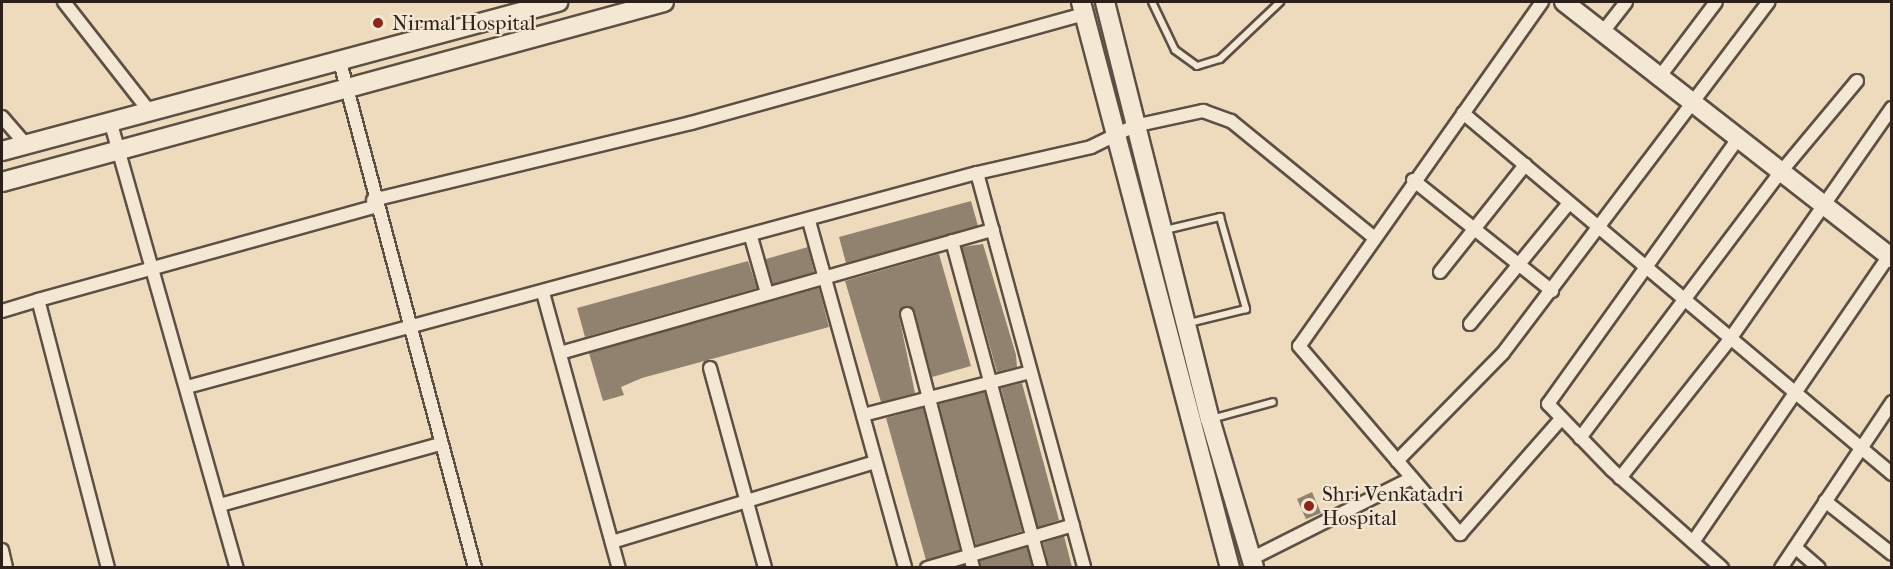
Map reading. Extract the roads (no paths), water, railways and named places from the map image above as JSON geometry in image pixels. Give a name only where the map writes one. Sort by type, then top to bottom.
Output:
[{"type":"main road","points":[[2,151],[111,124],[558,2]]},
{"type":"main road","points":[[2,183],[664,2]]},
{"type":"main road","points":[[1105,2],[1185,324],[1252,563]]},
{"type":"main road","points":[[1564,2],[1658,79],[1890,257]]},
{"type":"main road","points":[[1083,8],[1114,138],[1230,567]]},
{"type":"street","points":[[64,2],[150,112]]},
{"type":"street","points":[[1542,2],[1372,237],[1299,346],[1460,534],[1561,418]]},
{"type":"street","points":[[1602,33],[1626,2]]},
{"type":"street","points":[[1658,79],[1716,2]]},
{"type":"street","points":[[1397,461],[1503,353],[1601,230],[1768,2]]},
{"type":"street","points":[[2,311],[155,271],[374,204],[691,123],[1083,8]]},
{"type":"street","points":[[340,62],[374,204],[475,567]]},
{"type":"street","points":[[1580,438],[1686,301],[1780,173],[1857,81]]},
{"type":"street","points":[[1620,478],[1730,339],[1820,203],[1892,108]]},
{"type":"street","points":[[187,387],[407,325],[543,293],[977,173],[1114,138],[1134,126],[1218,112],[1372,237]]},
{"type":"street","points":[[1463,113],[1892,474]]},
{"type":"street","points":[[2,117],[26,145]]},
{"type":"street","points":[[111,124],[155,271],[237,567]]},
{"type":"street","points":[[1722,567],[1620,478],[1561,418],[1548,401],[1647,268],[1737,140]]},
{"type":"street","points":[[1440,272],[1525,165]]},
{"type":"street","points":[[977,173],[1084,567]]},
{"type":"street","points":[[1413,180],[1552,291]]},
{"type":"street","points":[[1470,324],[1569,203]]},
{"type":"street","points":[[809,221],[905,567]]},
{"type":"street","points":[[560,353],[824,276],[993,230]]},
{"type":"street","points":[[750,237],[767,293]]},
{"type":"street","points":[[952,241],[1041,567]]},
{"type":"street","points":[[1693,542],[1890,257]]},
{"type":"street","points":[[543,293],[619,567]]},
{"type":"street","points":[[38,300],[108,567]]},
{"type":"street","points":[[907,314],[971,561]]},
{"type":"street","points":[[710,368],[765,567]]},
{"type":"street","points":[[863,416],[1031,372]]},
{"type":"street","points":[[1781,567],[1796,548],[1892,402]]},
{"type":"street","points":[[220,505],[440,444]]},
{"type":"street","points":[[612,542],[875,462]]},
{"type":"street","points":[[1252,563],[1412,478]]},
{"type":"street","points":[[1825,501],[1892,554]]},
{"type":"street","points":[[927,567],[971,561],[1032,537],[1073,525]]},
{"type":"street","points":[[1796,548],[1820,567]]},
{"type":"street","points":[[2,550],[6,567]]},
{"type":"lane","points":[[1152,2],[1175,50],[1197,66],[1220,59],[1280,2]]},
{"type":"lane","points":[[1161,231],[1220,217],[1246,309],[1185,324]]},
{"type":"lane","points":[[1191,425],[1273,402]]},
{"type":"place","name":"Nirmal Hospital","points":[[378,23]]},
{"type":"place","name":"Shri Venkatadri Hospital","points":[[1309,506]]}]
